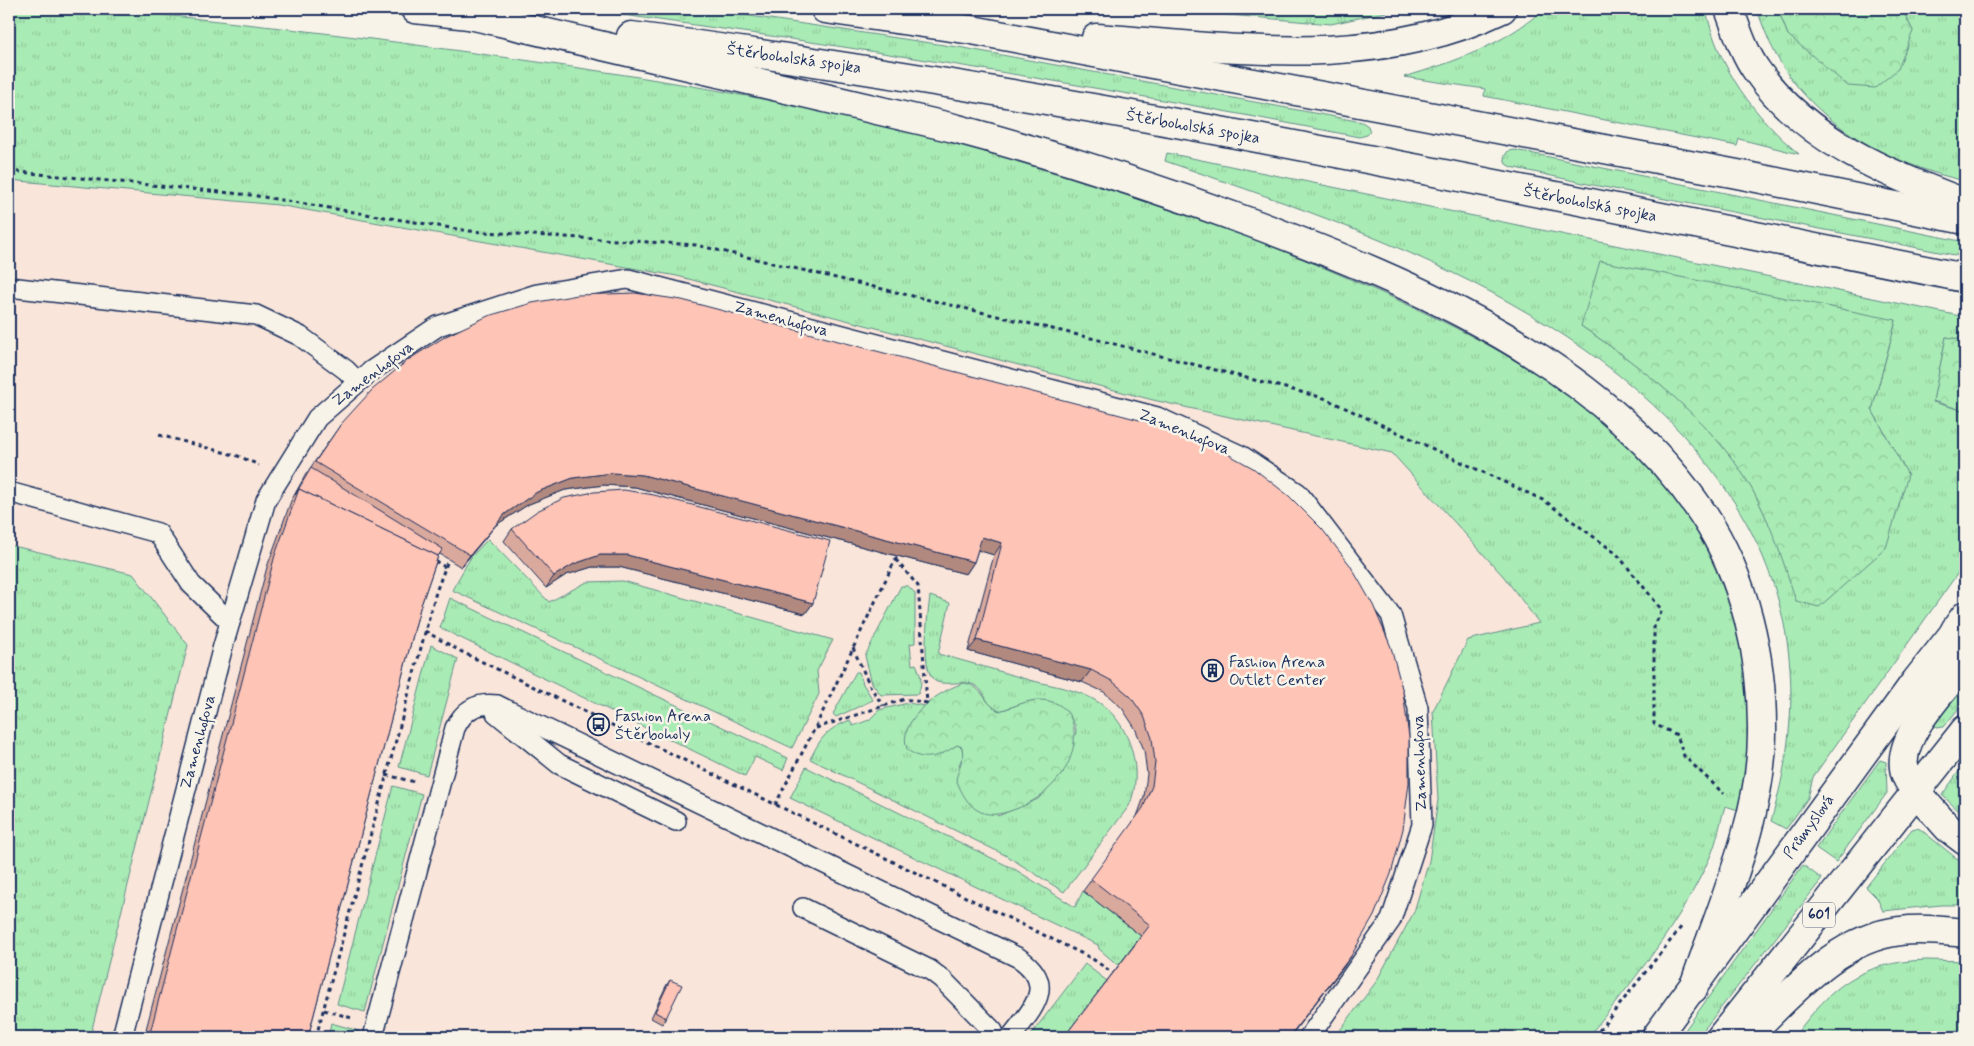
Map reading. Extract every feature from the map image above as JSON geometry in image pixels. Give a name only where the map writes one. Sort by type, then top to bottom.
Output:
[{"type":"main road","name":"Štěrboholská spojka","points":[[415,9],[812,62],[1067,104],[1240,135],[1965,278]]},
{"type":"main road","points":[[825,9],[972,30],[1727,172],[1965,220]]},
{"type":"main road","points":[[972,30],[1267,50],[1335,51],[1408,42],[1457,28],[1502,9]]},
{"type":"main road","points":[[1729,9],[1748,56],[1757,71],[1769,87],[1804,119],[1834,142],[1862,158],[1965,203]]},
{"type":"main road","points":[[470,15],[954,128],[1013,144],[1182,198],[1298,241],[1403,286],[1513,343],[1599,403],[1670,470],[1704,516],[1737,583],[1756,655],[1762,736],[1758,784],[1745,837],[1693,989]]},
{"type":"main road","name":"Průmyslová","points":[[1656,1037],[1693,989],[1806,829],[1962,622]]},
{"type":"main road","points":[[1965,663],[1918,724],[1908,742],[1904,758],[1904,769],[1916,792],[1948,828],[1965,841]]},
{"type":"main road","name":"601","points":[[1721,1037],[1965,730]]},
{"type":"main road","points":[[1746,1037],[1818,970],[1833,958],[1865,940],[1901,931],[1965,933]]},
{"type":"lane","name":"Zamenhofova","points":[[122,1037],[230,622],[266,500],[317,418],[358,382],[438,326],[537,294],[628,279],[1157,417],[1242,456],[1298,493],[1391,615],[1418,708],[1422,825],[1391,920],[1310,1037]]},
{"type":"lane","points":[[9,287],[256,315],[300,336],[346,370],[358,382]]},
{"type":"lane","points":[[9,492],[158,533],[191,584],[230,622]]},
{"type":"lane","points":[[373,1037],[455,728],[465,713],[475,706],[485,703],[497,705],[1019,958],[1033,969],[1040,984],[1040,992],[1034,1008],[1011,1037]]},
{"type":"lane","points":[[465,713],[484,709],[495,712],[559,764],[676,821]]},
{"type":"lane","points":[[803,908],[930,970],[942,979],[993,1031],[996,1037]]},
{"type":"path","points":[[159,435],[238,456],[281,475]]},
{"type":"path","points":[[775,805],[815,728],[896,558],[918,586],[927,703],[905,699],[815,728]]},
{"type":"path","points":[[316,1037],[436,592],[448,560]]},
{"type":"path","points":[[435,561],[445,567]]},
{"type":"path","points":[[425,632],[775,805],[1091,958],[1113,973]]},
{"type":"path","points":[[853,648],[870,686],[883,706]]},
{"type":"path","points":[[1594,1037],[1686,921]]},
{"type":"shaded area","points":[[9,180],[278,205],[677,276],[1153,400],[1392,453],[1504,577],[1590,692],[1335,1037],[90,1037],[188,645],[133,574],[9,545]]},
{"type":"green space","points":[[9,9],[82,9],[151,13],[366,38],[643,78],[716,90],[830,113],[984,150],[1135,196],[1284,251],[1401,302],[1489,345],[1531,370],[1572,398],[1610,428],[1645,462],[1676,500],[1693,525],[1721,582],[1732,613],[1746,676],[1750,707],[1750,738],[1742,811],[1725,806],[1717,839],[1685,906],[1655,951],[1588,1037],[1335,1037],[1376,982],[1414,912],[1429,861],[1438,800],[1433,711],[1468,640],[1539,623],[1504,577],[1392,453],[1153,400],[677,276],[278,205],[9,180]]},
{"type":"green space","points":[[579,9],[703,9],[964,48],[1362,122],[1368,126],[1370,132],[1359,137],[1165,100],[970,67]]},
{"type":"green space","points":[[1162,9],[1400,9],[1331,24]]},
{"type":"green space","points":[[1544,9],[1706,9],[1719,51],[1740,89],[1767,124],[1799,154],[1739,139],[1737,146],[1484,96],[1485,89],[1404,77],[1478,51],[1512,33]]},
{"type":"green space","points":[[1757,9],[1778,9],[1788,35],[1913,31],[1902,9],[1965,9],[1965,181],[1937,174],[1882,152],[1857,138],[1833,121],[1811,102],[1792,80],[1773,49]]},
{"type":"green space","points":[[1778,9],[1902,9],[1913,31],[1898,69],[1875,88],[1848,86],[1788,35]]},
{"type":"green space","points":[[1515,150],[1965,242],[1965,257],[1588,184],[1511,167],[1506,164],[1504,157],[1508,151]]},
{"type":"green space","points":[[1167,153],[1965,317],[1965,340],[1946,337],[1933,402],[1965,411],[1965,563],[1813,777],[1808,798],[1786,829],[1771,821],[1788,744],[1791,706],[1790,669],[1785,631],[1777,595],[1764,558],[1746,522],[1697,451],[1637,390],[1567,337],[1490,292],[1410,253],[1327,219],[1165,161]],"holes":[[[1896,321],[1872,410],[1908,475],[1778,542],[1753,490],[1719,442],[1653,379],[1581,326]]]},
{"type":"green space","points":[[1600,261],[1896,320],[1872,410],[1908,475],[1886,548],[1819,607],[1796,601],[1777,545],[1760,504],[1738,467],[1720,443],[1653,379],[1581,326]]},
{"type":"green space","points":[[1946,337],[1965,340],[1965,411],[1933,401]]},
{"type":"green space","points":[[488,539],[549,602],[587,582],[623,581],[833,640],[817,671],[819,694],[792,748],[452,590],[471,557]]},
{"type":"green space","points":[[9,545],[133,574],[188,645],[90,1037],[9,1037]]},
{"type":"green space","points":[[901,586],[908,586],[915,593],[915,643],[910,644],[912,665],[916,664],[918,668],[921,679],[920,686],[918,694],[881,695],[872,683],[865,656]]},
{"type":"green space","points":[[930,596],[950,603],[938,654],[1084,695],[1101,704],[1111,713],[1127,737],[1135,765],[1133,793],[1129,806],[1064,892],[1007,856],[810,759],[822,739],[835,727],[850,720],[853,726],[869,720],[879,710],[908,703],[925,706],[909,725],[935,756],[957,745],[962,747],[963,756],[959,765],[998,816],[1038,799],[1063,773],[1076,732],[1075,725],[1067,712],[1027,702],[999,711],[988,702],[980,689],[972,684],[942,683],[937,682],[931,677],[926,656]]},
{"type":"green space","points":[[450,598],[788,758],[783,770],[755,757],[745,776],[440,628]]},
{"type":"green space","points":[[431,645],[458,659],[427,775],[399,767]]},
{"type":"green space","points":[[856,672],[859,672],[863,684],[873,700],[836,717],[833,714]]},
{"type":"green space","points":[[1965,678],[1965,700],[1944,727],[1936,728],[1934,720]]},
{"type":"green space","points":[[965,683],[976,688],[999,711],[1029,701],[1039,700],[1053,702],[1063,708],[1070,717],[1074,728],[1074,740],[1068,764],[1051,787],[1027,804],[1002,813],[984,813],[977,810],[965,798],[956,779],[963,756],[962,747],[957,745],[932,757],[919,756],[907,749],[905,738],[908,727],[914,717],[934,698],[955,686]]},
{"type":"green space","points":[[1880,760],[1886,762],[1887,793],[1836,862],[1816,848]]},
{"type":"green space","points":[[1965,763],[1965,817],[1942,795]]},
{"type":"green space","points":[[806,767],[1016,870],[1075,907],[1083,891],[1141,936],[1119,966],[1099,949],[1098,945],[790,798]]},
{"type":"green space","points":[[393,786],[422,794],[365,1012],[337,1004]]},
{"type":"green space","points":[[1912,829],[1920,829],[1965,865],[1965,905],[1941,905],[1883,911],[1877,898],[1866,887]]},
{"type":"green space","points":[[1803,865],[1822,879],[1698,1037],[1680,1037]]},
{"type":"green space","points":[[1927,960],[1965,961],[1965,1037],[1794,1037],[1822,1003],[1835,990],[1850,980],[1884,966]]},
{"type":"green space","points":[[1085,964],[1107,981],[1064,1037],[1029,1037]]},
{"type":"green space","points":[[331,1023],[359,1031],[357,1037],[328,1037]]},
{"type":"building","name":"Fashion Arena Outlet Center","points":[[635,293],[682,300],[1170,428],[1213,446],[1253,468],[1289,496],[1322,529],[1350,565],[1373,605],[1391,647],[1403,692],[1409,737],[1409,783],[1403,829],[1391,874],[1374,916],[1351,956],[1289,1037],[1064,1037],[1150,925],[1091,879],[1143,808],[1152,786],[1155,762],[1152,738],[1144,716],[1130,696],[1112,681],[1091,670],[977,640],[1002,543],[982,537],[974,562],[643,475],[612,473],[573,478],[537,492],[505,514],[470,555],[315,462],[341,424],[372,390],[408,360],[446,336],[488,316],[532,303],[578,295]]},
{"type":"building","points":[[311,468],[443,549],[438,556],[299,489],[295,495]]},
{"type":"building","points":[[299,489],[438,556],[420,608],[308,1037],[149,1037],[275,555]]},
{"type":"building","points":[[624,490],[654,495],[830,541],[813,603],[627,555],[600,555],[574,564],[554,576],[512,529],[537,511],[564,498],[594,492]]},
{"type":"building","points":[[670,980],[682,985],[666,1018],[655,1012]]},
{"type":"place","name":"Fashion Arena Outlet Center","points":[[1213,671]]},
{"type":"place","name":"Fashion Arena Štěrboholy","points":[[599,725]]}]
